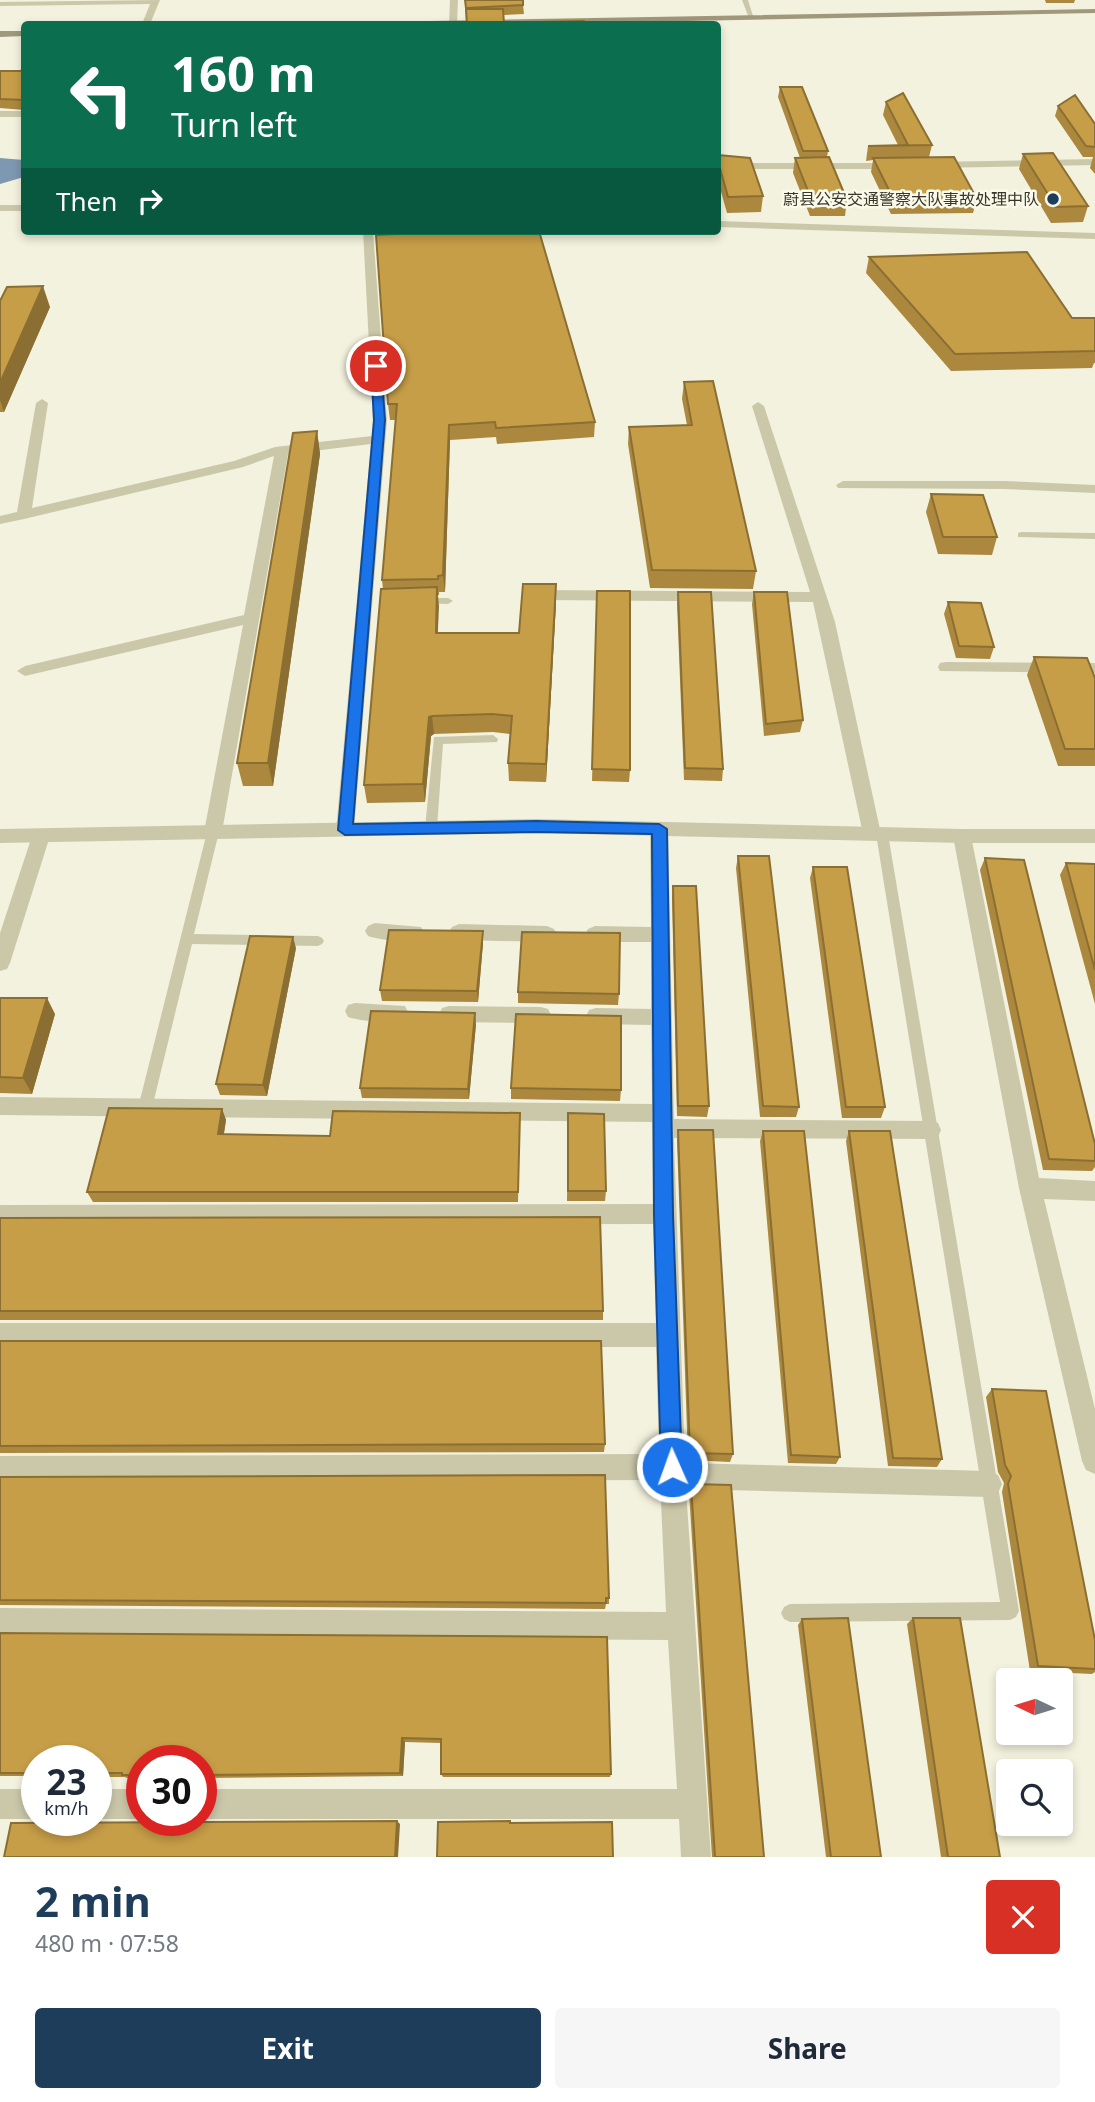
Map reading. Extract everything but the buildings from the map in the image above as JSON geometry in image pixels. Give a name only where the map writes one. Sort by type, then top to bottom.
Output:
[{"type":"main road","points":[[602,21],[1095,11]]},
{"type":"main road","points":[[1,34],[21,34]]},
{"type":"street","points":[[453,21],[454,0]]},
{"type":"street","points":[[0,4],[156,1],[147,21]]},
{"type":"street","points":[[0,114],[21,114]]},
{"type":"street","points":[[721,166],[763,168],[1095,162]]},
{"type":"street","points":[[0,208],[21,208]]},
{"type":"street","points":[[721,224],[1095,236]]},
{"type":"street","points":[[345,830],[371,602],[380,420],[368,235]]},
{"type":"street","points":[[24,515],[42,403]]},
{"type":"street","points":[[758,406],[827,622],[877,834]]},
{"type":"street","points":[[0,520],[238,464],[282,450],[378,439]]},
{"type":"street","points":[[213,832],[282,450]]},
{"type":"street","points":[[843,485],[1004,485],[1095,489]]},
{"type":"street","points":[[541,595],[819,597]]},
{"type":"street","points":[[25,671],[252,618]]},
{"type":"street","points":[[946,667],[1095,668]]},
{"type":"street","points":[[0,836],[536,826],[962,836],[1095,836]]},
{"type":"street","points":[[659,829],[662,1120],[672,1471],[696,1857]]},
{"type":"street","points":[[0,963],[41,836]]},
{"type":"street","points":[[962,836],[1030,1188],[1095,1461]]},
{"type":"street","points":[[375,931],[660,935]]},
{"type":"street","points":[[355,1010],[661,1017]]},
{"type":"street","points":[[0,1107],[662,1120],[930,1130]]},
{"type":"street","points":[[1030,1188],[1095,1191]]},
{"type":"street","points":[[0,1215],[664,1214]]},
{"type":"street","points":[[0,1335],[668,1335]]},
{"type":"street","points":[[0,1469],[672,1471],[989,1484]]},
{"type":"street","points":[[0,1622],[681,1626]]},
{"type":"street","points":[[0,1804],[21,1804]]},
{"type":"street","points":[[217,1804],[693,1804]]},
{"type":"lane","points":[[745,0],[752,18]]},
{"type":"lane","points":[[1021,535],[1095,536]]},
{"type":"lane","points":[[406,601],[448,601]]},
{"type":"lane","points":[[432,828],[438,740],[493,739]]},
{"type":"lane","points":[[145,1108],[213,832]]},
{"type":"lane","points":[[790,1613],[1010,1611],[930,1130],[877,834]]},
{"type":"lane","points":[[187,939],[318,941]]},
{"type":"water","points":[[0,158],[21,160],[21,178],[0,184]]},
{"type":"place","name":"蔚县公安交通警察大队事故处理中队","points":[[1053,199]]},
{"type":"route","points":[[376,366],[380,420],[345,830],[536,826],[659,829],[664,1214],[672,1467]]}]
